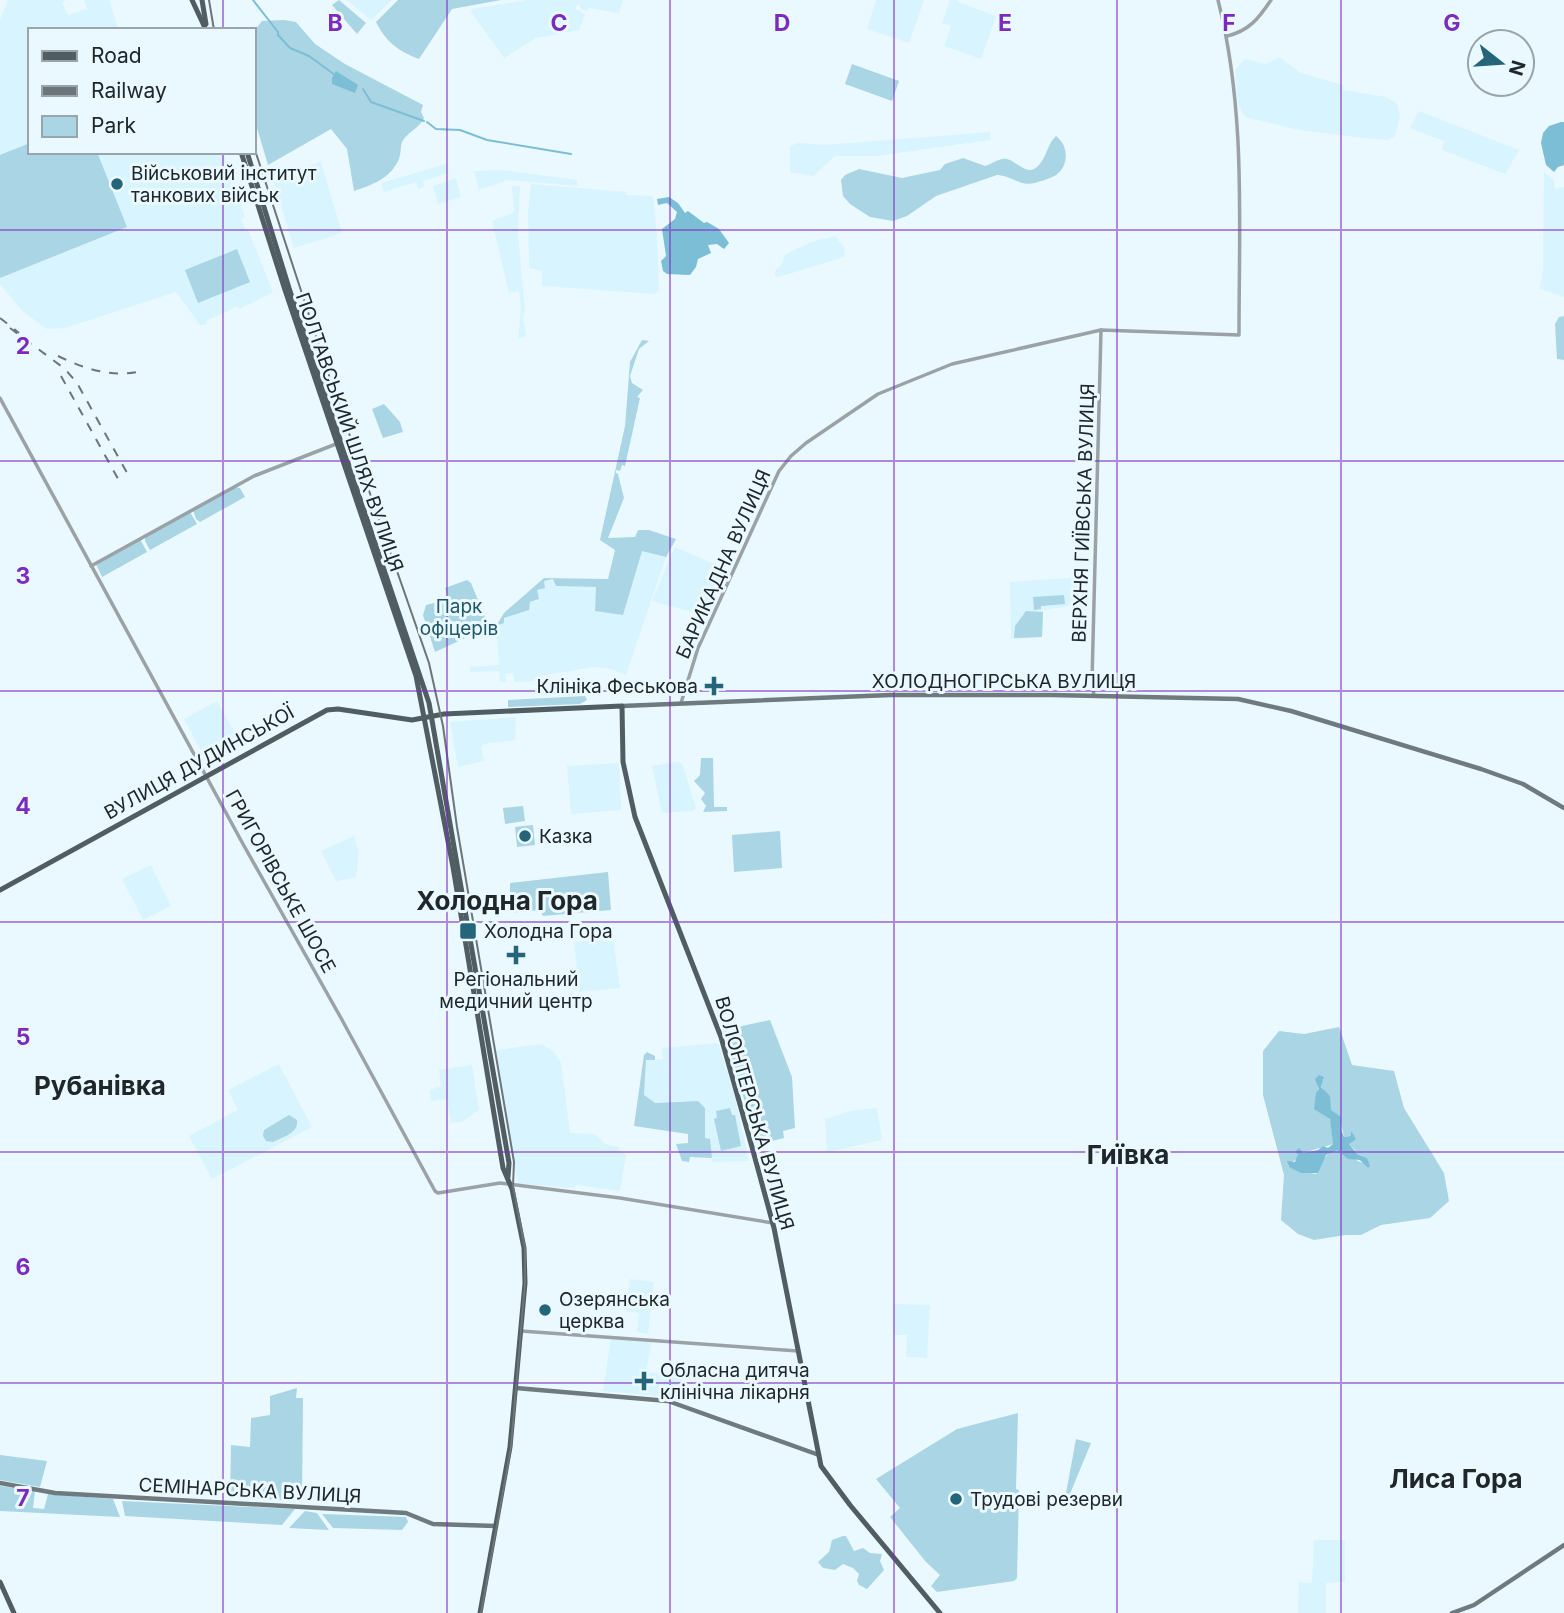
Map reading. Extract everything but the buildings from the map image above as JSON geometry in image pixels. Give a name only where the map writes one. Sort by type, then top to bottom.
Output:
[{"type":"main road","points":[[191,0],[204,28]]},
{"type":"main road","points":[[202,0],[205,28]]},
{"type":"main road","name":"ПОЛТАВСЬКИЙ ШЛЯХ ВУЛИЦЯ","points":[[242,154],[416,676],[476,987],[503,1168],[511,1185],[525,1261],[510,1447],[480,1613]]},
{"type":"main road","name":"ПОЛТАВСЬКИЙ ШЛЯХ ВУЛИЦЯ","points":[[248,154],[339,443],[409,639],[432,716],[474,979]]},
{"type":"main road","name":"ХОЛОДНОГІРСЬКА ВУЛИЦЯ","points":[[425,718],[681,702],[890,695],[1094,696],[1256,702],[1481,769],[1523,784],[1564,808]]},
{"type":"main road","name":"ВОЛОНТЕРСЬКА ВУЛИЦЯ","points":[[622,706],[623,762],[635,817],[721,1037],[773,1223],[821,1466],[940,1613]]},
{"type":"main road","name":"ВУЛИЦЯ ДУДИНСЬКОЇ","points":[[0,890],[327,710],[338,709],[412,720],[425,718]]},
{"type":"main road","points":[[516,1388],[668,1401],[819,1455]]},
{"type":"main road","name":"СЕМІНАРСЬКА ВУЛИЦЯ","points":[[0,1483],[55,1493],[406,1513],[433,1524],[497,1526]]},
{"type":"main road","points":[[1452,1613],[1474,1605],[1564,1545]]},
{"type":"main road","points":[[0,1582],[15,1613]]},
{"type":"street","points":[[1218,0],[1227,36],[1239,33],[1253,24],[1271,0]]},
{"type":"street","name":"БАРИКАДНА ВУЛИЦЯ","points":[[681,702],[706,628],[772,485],[790,456],[878,394],[955,363],[1101,330],[1239,335],[1240,176],[1234,81],[1227,36]]},
{"type":"street","name":"ВЕРХНЯ ГИЇВСЬКА ВУЛИЦЯ","points":[[1094,696],[1092,680],[1101,330]]},
{"type":"street","name":"ГРИГОРІВСЬКЕ ШОСЕ","points":[[0,398],[433,1189],[438,1193],[494,1183],[511,1185]]},
{"type":"street","points":[[91,566],[254,476],[339,443]]},
{"type":"street","points":[[511,1185],[620,1198],[773,1223]]},
{"type":"street","points":[[520,1331],[798,1351]]},
{"type":"shaded area","name":"Військовий інститут танкових військ","points":[[8,0],[66,0],[62,2],[68,15],[87,9],[84,0],[109,0],[118,28],[28,28],[28,154],[224,154],[245,217],[241,219],[245,229],[248,229],[273,292],[200,325],[176,292],[65,328],[47,329],[22,311],[0,284],[0,20]]},
{"type":"shaded area","points":[[347,0],[392,0],[371,20]]},
{"type":"shaded area","points":[[527,0],[623,0],[619,13],[589,8],[587,11],[581,9],[579,3],[575,8],[585,15],[579,30],[536,38],[504,58],[471,12],[472,9]]},
{"type":"shaded area","points":[[876,0],[924,0],[909,43],[867,29]]},
{"type":"shaded area","points":[[950,0],[957,0],[996,16],[981,59],[944,46],[951,26],[942,23]]},
{"type":"shaded area","points":[[1279,57],[1301,73],[1343,85],[1343,90],[1387,97],[1397,104],[1400,117],[1395,136],[1388,140],[1300,130],[1245,117],[1238,104],[1235,70],[1245,59],[1266,64]]},
{"type":"shaded area","points":[[336,71],[358,85],[355,93],[332,84]]},
{"type":"shaded area","points":[[1419,111],[1519,150],[1505,174],[1442,150],[1444,141],[1410,128]]},
{"type":"shaded area","points":[[1564,122],[1564,165],[1554,172],[1546,165],[1541,143],[1543,133],[1549,126]]},
{"type":"shaded area","points":[[990,132],[990,140],[877,156],[835,156],[813,176],[790,172],[790,146],[798,143],[824,145]]},
{"type":"shaded area","name":"Військовий інститут танкових військ","points":[[321,162],[342,233],[294,248],[272,177]]},
{"type":"shaded area","points":[[446,164],[449,173],[423,181],[424,187],[418,189],[416,182],[384,192],[381,183]]},
{"type":"shaded area","points":[[502,170],[577,180],[577,186],[508,180],[479,190],[474,171]]},
{"type":"shaded area","points":[[1544,172],[1554,180],[1555,189],[1564,187],[1564,297],[1540,289],[1543,268]]},
{"type":"shaded area","points":[[456,178],[461,197],[438,204],[433,186]]},
{"type":"shaded area","points":[[531,184],[653,196],[659,290],[655,294],[542,286],[542,271],[529,268],[528,211]]},
{"type":"shaded area","points":[[512,186],[520,186],[518,233],[526,336],[518,339],[521,308],[519,291],[509,293],[492,221],[514,212]]},
{"type":"shaded area","points":[[669,197],[678,203],[685,213],[688,211],[704,223],[719,229],[729,243],[724,249],[717,244],[708,245],[711,253],[698,259],[690,275],[667,274],[663,271],[661,261],[666,256],[662,229],[675,219],[677,212],[667,203],[658,205],[657,199]]},
{"type":"shaded area","points":[[835,236],[845,249],[844,257],[775,276],[775,271],[786,254],[812,242]]},
{"type":"shaded area","points":[[675,547],[726,569],[706,616],[652,601]]},
{"type":"shaded area","points":[[642,550],[666,557],[626,675],[611,669],[594,667],[539,676],[534,678],[534,681],[514,682],[513,673],[504,674],[506,682],[500,682],[499,671],[470,672],[470,667],[499,665],[496,626],[503,623],[504,618],[529,610],[529,602],[538,601],[537,590],[544,581],[553,579],[556,586],[597,587],[595,611]]},
{"type":"shaded area","points":[[1084,577],[1083,604],[1043,610],[1042,637],[1011,639],[1010,582]]},
{"type":"shaded area","points":[[217,701],[239,741],[206,760],[184,719]]},
{"type":"shaded area","points":[[516,717],[515,740],[484,744],[481,747],[484,761],[458,767],[450,722]]},
{"type":"shaded area","points":[[619,763],[621,810],[571,814],[567,766]]},
{"type":"shaded area","points":[[682,763],[696,808],[693,811],[662,813],[652,766]]},
{"type":"shaded area","points":[[354,836],[359,852],[356,877],[336,881],[321,851]]},
{"type":"shaded area","points":[[151,865],[171,906],[143,920],[122,879]]},
{"type":"shaded area","points":[[613,938],[620,988],[579,992],[578,985],[571,986],[570,969],[577,968],[574,942]]},
{"type":"shaded area","points":[[718,1043],[734,1094],[749,1161],[712,1162],[710,1140],[705,1138],[705,1109],[682,1101],[655,1103],[644,1095],[646,1060],[663,1059],[662,1048]]},
{"type":"shaded area","points":[[542,1044],[553,1051],[561,1063],[570,1133],[595,1134],[605,1144],[619,1147],[626,1155],[620,1191],[576,1185],[575,1188],[518,1184],[496,1050]]},
{"type":"shaded area","points":[[279,1064],[312,1127],[212,1179],[189,1136],[238,1110],[228,1090]]},
{"type":"shaded area","points":[[472,1065],[479,1110],[463,1121],[451,1123],[447,1099],[431,1101],[430,1090],[441,1086],[439,1070]]},
{"type":"shaded area","points":[[1319,1075],[1324,1077],[1321,1087],[1330,1096],[1331,1110],[1341,1117],[1344,1137],[1351,1136],[1351,1131],[1356,1139],[1349,1144],[1358,1155],[1367,1158],[1370,1166],[1368,1168],[1360,1160],[1348,1159],[1337,1150],[1326,1155],[1318,1173],[1301,1173],[1289,1167],[1287,1161],[1295,1162],[1298,1154],[1295,1152],[1299,1148],[1303,1153],[1318,1150],[1323,1146],[1328,1148],[1333,1144],[1330,1119],[1314,1109],[1319,1089],[1315,1079]]},
{"type":"shaded area","points":[[877,1108],[882,1140],[827,1152],[825,1119],[850,1111]]},
{"type":"shaded area","points":[[630,1279],[654,1282],[648,1334],[637,1332],[639,1313],[626,1311]]},
{"type":"shaded area","points":[[894,1304],[930,1305],[927,1358],[906,1357],[907,1335],[893,1335]]},
{"type":"shaded area","points":[[611,1338],[652,1341],[646,1372],[684,1376],[681,1398],[603,1391]]},
{"type":"shaded area","points":[[1314,1540],[1345,1540],[1345,1582],[1326,1583],[1326,1613],[1298,1613],[1299,1582],[1312,1583]]},
{"type":"green space","points":[[339,0],[366,23],[357,34],[332,5]]},
{"type":"green space","points":[[398,0],[501,0],[452,9],[419,59],[393,45],[376,22]]},
{"type":"green space","points":[[262,21],[296,22],[315,44],[345,64],[423,105],[421,112],[424,118],[404,138],[396,166],[380,180],[354,191],[347,149],[331,129],[268,165],[256,125],[256,28]]},
{"type":"green space","points":[[852,64],[899,81],[892,101],[845,84]]},
{"type":"green space","points":[[1056,136],[1065,150],[1064,166],[1054,176],[1035,183],[997,175],[936,196],[907,216],[893,221],[870,217],[843,196],[841,180],[845,175],[859,169],[902,178],[940,170],[945,164],[963,158],[985,166],[1007,159],[1026,169],[1034,169]]},
{"type":"green space","points":[[28,144],[28,154],[98,154],[127,227],[0,278],[0,155]]},
{"type":"green space","points":[[237,249],[250,282],[198,303],[185,270]]},
{"type":"green space","points":[[1564,316],[1564,360],[1557,359],[1555,324],[1559,317]]},
{"type":"green space","points":[[642,340],[649,341],[639,349],[630,376],[632,383],[643,390],[637,397],[640,398],[625,466],[622,465],[620,471],[616,470],[624,498],[608,538],[635,537],[638,530],[649,530],[676,539],[666,557],[642,551],[623,615],[595,611],[596,587],[556,586],[553,579],[544,581],[545,588],[537,590],[539,599],[530,602],[529,610],[504,618],[504,623],[496,626],[504,613],[544,578],[608,579],[615,550],[600,540],[625,426],[630,362]]},
{"type":"green space","points":[[384,404],[400,422],[403,432],[383,438],[372,409]]},
{"type":"green space","points":[[235,487],[240,488],[245,497],[200,522],[196,519],[193,510]]},
{"type":"green space","points":[[190,512],[197,524],[150,550],[145,536]]},
{"type":"green space","points":[[140,539],[147,552],[102,577],[96,564]]},
{"type":"green space","name":"Парк офіцерів","points":[[467,580],[471,583],[489,627],[435,652],[423,615],[426,605],[445,600],[445,588]]},
{"type":"green space","points":[[1064,595],[1065,604],[1041,606],[1041,609],[1034,610],[1033,597]]},
{"type":"green space","points":[[1026,611],[1043,612],[1042,637],[1014,638],[1015,626]]},
{"type":"green space","points":[[585,696],[587,700],[580,704],[508,707],[508,700]]},
{"type":"green space","points":[[701,758],[713,758],[714,807],[727,807],[727,811],[703,812],[706,806],[701,799],[705,793],[694,781],[700,775]]},
{"type":"green space","points":[[523,806],[525,821],[505,824],[503,808]]},
{"type":"green space","name":"Казка","points":[[533,825],[535,845],[517,847],[515,827]]},
{"type":"green space","points":[[780,831],[782,868],[734,872],[732,835]]},
{"type":"green space","points":[[608,872],[611,910],[543,916],[540,910],[510,913],[510,883]]},
{"type":"green space","points":[[770,1020],[792,1077],[795,1128],[783,1131],[784,1138],[764,1143],[762,1136],[755,1137],[724,1030]]},
{"type":"green space","points":[[1339,1027],[1352,1065],[1394,1071],[1404,1108],[1444,1173],[1449,1201],[1430,1218],[1381,1225],[1361,1235],[1314,1240],[1298,1234],[1281,1220],[1284,1175],[1263,1095],[1263,1051],[1279,1031],[1304,1034]],"holes":[[[1324,1078],[1321,1086],[1331,1110],[1340,1119],[1344,1137],[1351,1136],[1352,1132],[1350,1143],[1348,1143],[1362,1163],[1337,1150],[1324,1158],[1318,1173],[1315,1174],[1288,1165],[1297,1159],[1296,1152],[1299,1149],[1303,1153],[1333,1144],[1331,1123],[1318,1086]]]},
{"type":"green space","points":[[647,1052],[655,1056],[655,1060],[646,1060],[644,1095],[655,1103],[698,1101],[705,1108],[705,1138],[710,1139],[712,1158],[690,1157],[689,1162],[682,1161],[676,1144],[688,1143],[688,1134],[634,1126],[644,1055]]},
{"type":"green space","points":[[730,1108],[732,1115],[735,1115],[741,1146],[721,1151],[714,1119],[717,1118],[716,1111]]},
{"type":"green space","points":[[289,1115],[297,1120],[296,1128],[273,1142],[266,1141],[264,1130]]},
{"type":"green space","points":[[297,1388],[296,1398],[303,1398],[302,1502],[230,1496],[231,1445],[250,1447],[251,1418],[270,1415],[270,1396]]},
{"type":"green space","name":"Трудові резерви","points":[[1018,1413],[1017,1578],[1014,1581],[937,1592],[931,1586],[940,1575],[926,1562],[890,1517],[900,1508],[876,1479],[957,1429]]},
{"type":"green space","points":[[1076,1439],[1091,1443],[1065,1506],[1064,1504]]},
{"type":"green space","points":[[0,1455],[47,1461],[40,1487],[0,1480]]},
{"type":"green space","points":[[0,1486],[35,1491],[33,1508],[44,1509],[48,1494],[113,1499],[120,1517],[0,1511]]},
{"type":"green space","points":[[122,1501],[295,1509],[282,1525],[125,1516]]},
{"type":"green space","points":[[305,1511],[317,1513],[329,1530],[289,1528]]},
{"type":"green space","points":[[322,1514],[406,1517],[408,1522],[402,1530],[333,1528]]},
{"type":"green space","points":[[846,1536],[854,1551],[863,1548],[870,1553],[882,1554],[880,1561],[884,1570],[867,1589],[859,1585],[859,1574],[853,1568],[843,1564],[835,1570],[823,1568],[818,1562],[829,1552],[832,1540]]},
{"type":"waterway","points":[[253,0],[290,48],[309,56],[335,75]]},
{"type":"waterway","points":[[363,89],[371,102],[424,121]]},
{"type":"waterway","points":[[427,122],[436,129],[460,130],[487,140],[571,154]]},
{"type":"tram line","points":[[209,0],[214,28]]},
{"type":"tram line","points":[[256,153],[327,370],[429,663],[443,726],[457,827],[514,1162],[513,1186],[525,1248],[525,1283],[511,1447],[481,1613]]},
{"type":"railway","points":[[0,318],[19,333]]},
{"type":"railway","points":[[10,328],[65,369],[77,383],[131,480]]},
{"type":"railway","points":[[58,356],[78,365],[109,373],[142,371]]},
{"type":"railway","points":[[61,376],[122,486]]},
{"type":"place","name":"Військовий інститут танкових військ","points":[[117,184]]},
{"type":"place","name":"Клініка Феськова","points":[[714,686]]},
{"type":"place","name":"Казка","points":[[525,836]]},
{"type":"place","name":"Холодна Гора","points":[[468,931]]},
{"type":"place","name":"Регіональний медичний центр","points":[[516,955]]},
{"type":"place","name":"Озерянська церква","points":[[545,1310]]},
{"type":"place","name":"Обласна дитяча клінічна лікарня","points":[[644,1381]]},
{"type":"place","name":"Трудові резерви","points":[[956,1499]]},
{"type":"district","name":"Холодна Гора","points":[[507,901]]},
{"type":"district","name":"Рубанівка","points":[[100,1086]]},
{"type":"district","name":"Гиївка","points":[[1128,1155]]},
{"type":"district","name":"Лиса Гора","points":[[1456,1479]]}]
